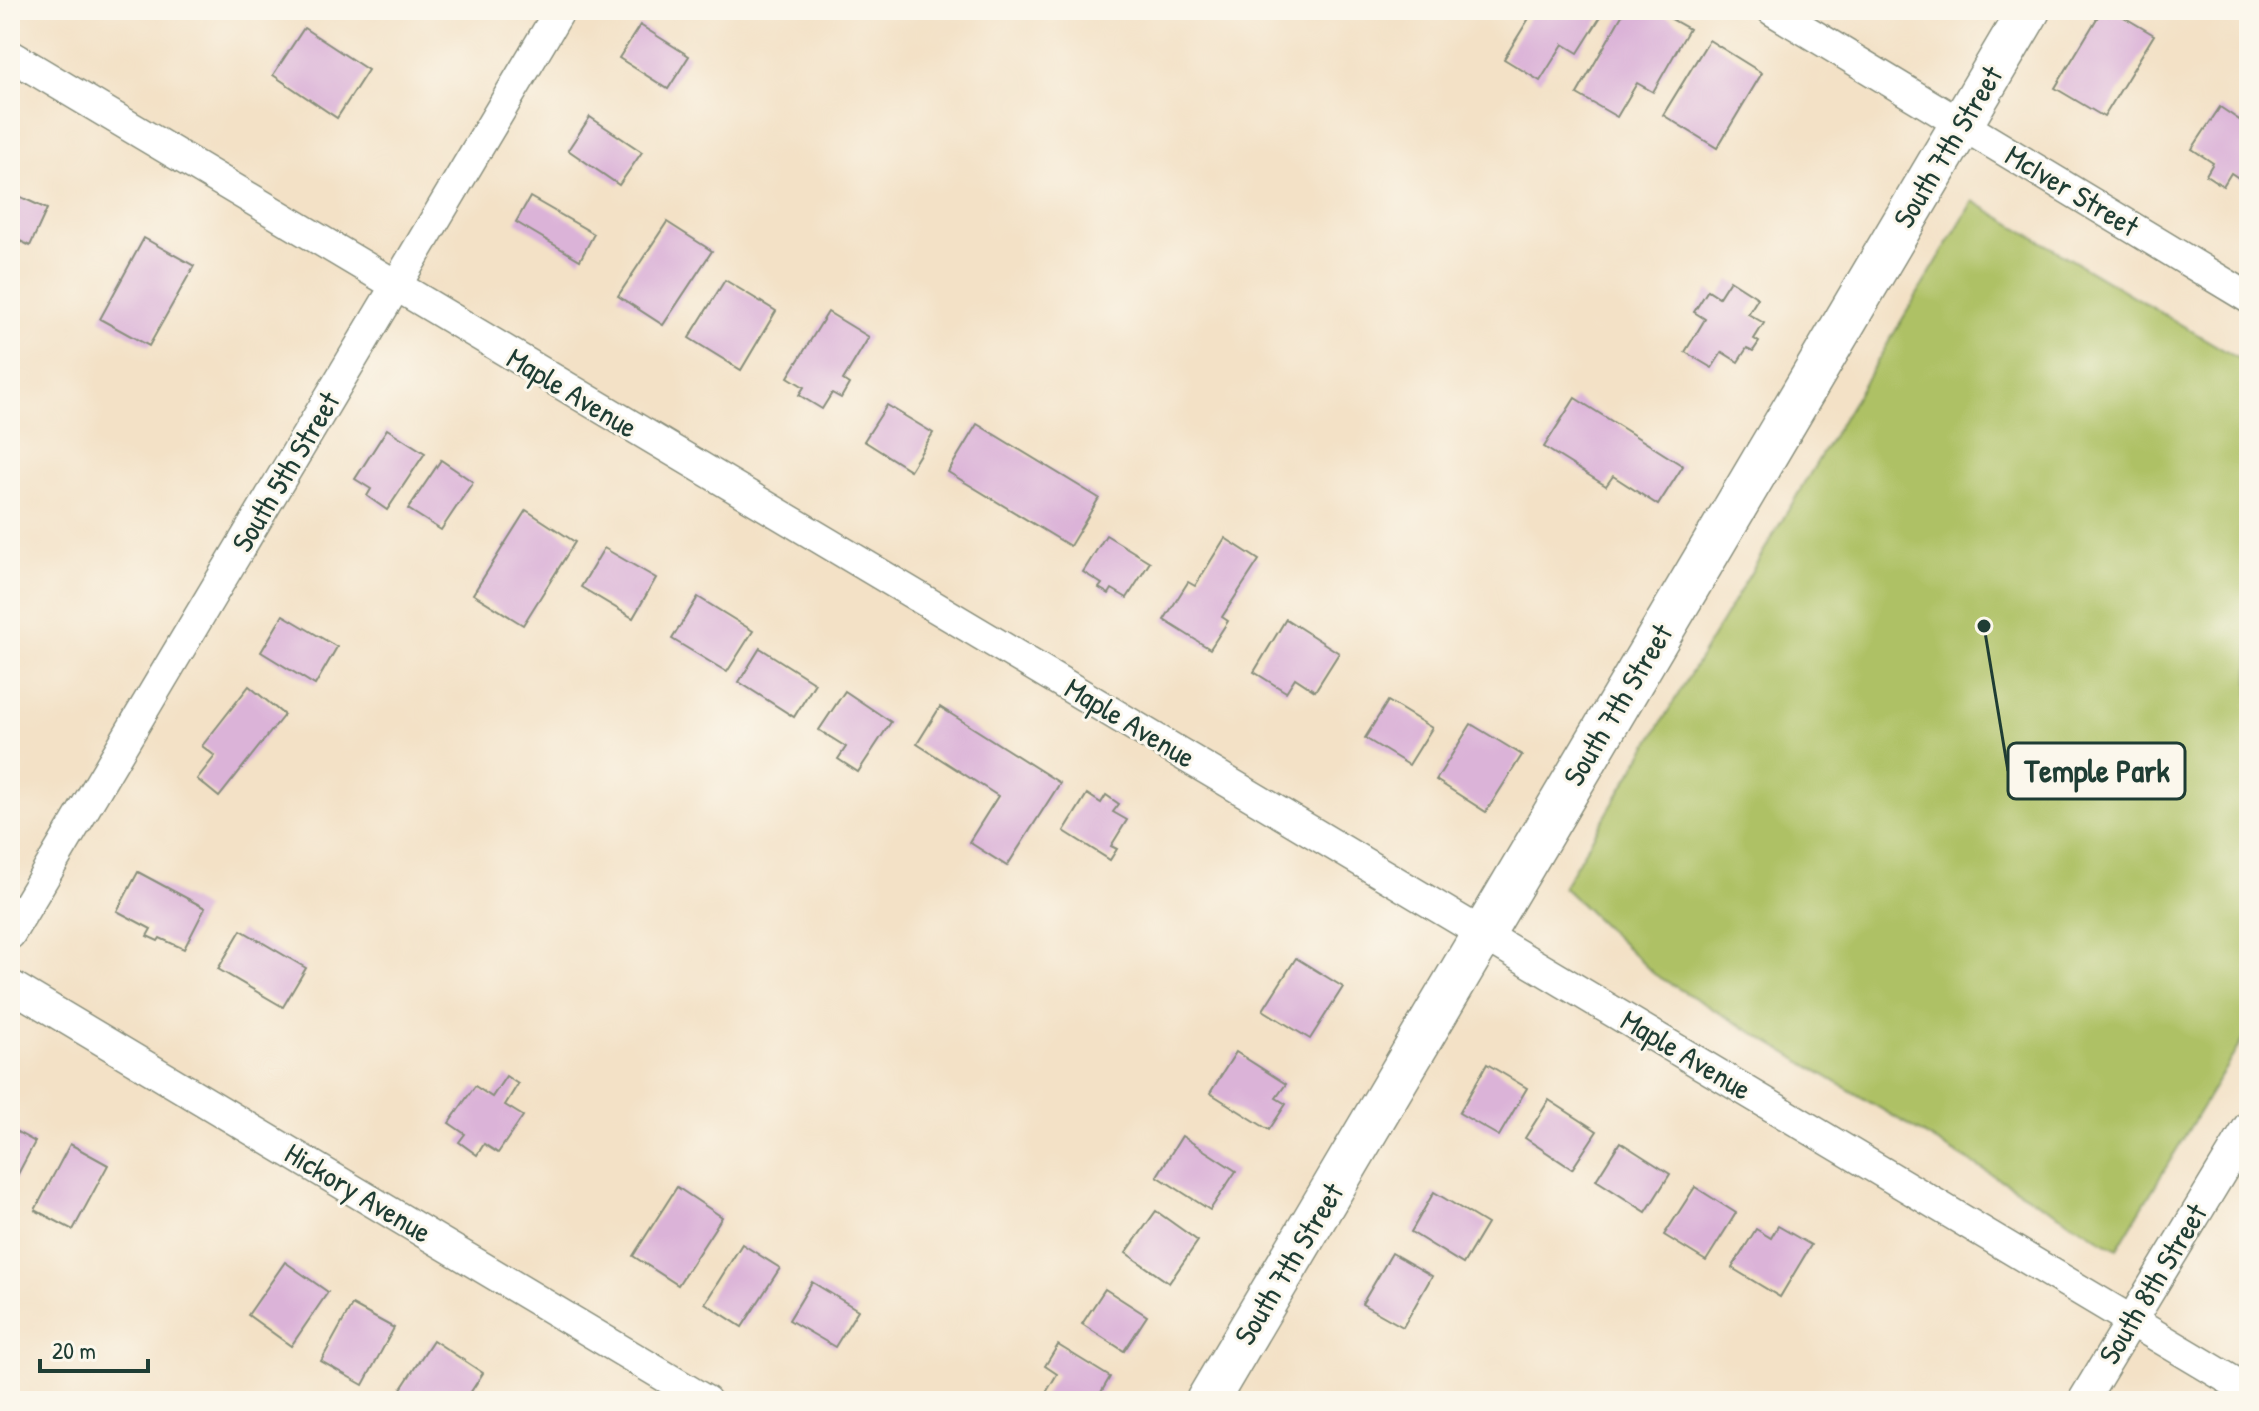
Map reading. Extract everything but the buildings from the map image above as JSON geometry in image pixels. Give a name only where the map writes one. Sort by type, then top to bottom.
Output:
[{"type":"street","name":"South 5th Street","points":[[10,934],[560,10]]},
{"type":"street","name":"McIver Street","points":[[1772,10],[2249,298]]},
{"type":"street","name":"South 7th Street","points":[[1207,1401],[2029,10]]},
{"type":"street","name":"Maple Avenue","points":[[10,55],[395,288],[1483,932],[2130,1323],[2249,1391]]},
{"type":"street","name":"Hickory Avenue","points":[[10,985],[706,1401]]},
{"type":"street","name":"South 8th Street","points":[[2083,1401],[2249,1126]]},
{"type":"green space","points":[[1973,201],[2249,365],[2249,1029],[2117,1249],[1654,974],[1563,887]]},
{"type":"place","name":"Temple Park","points":[[1984,626]]}]
